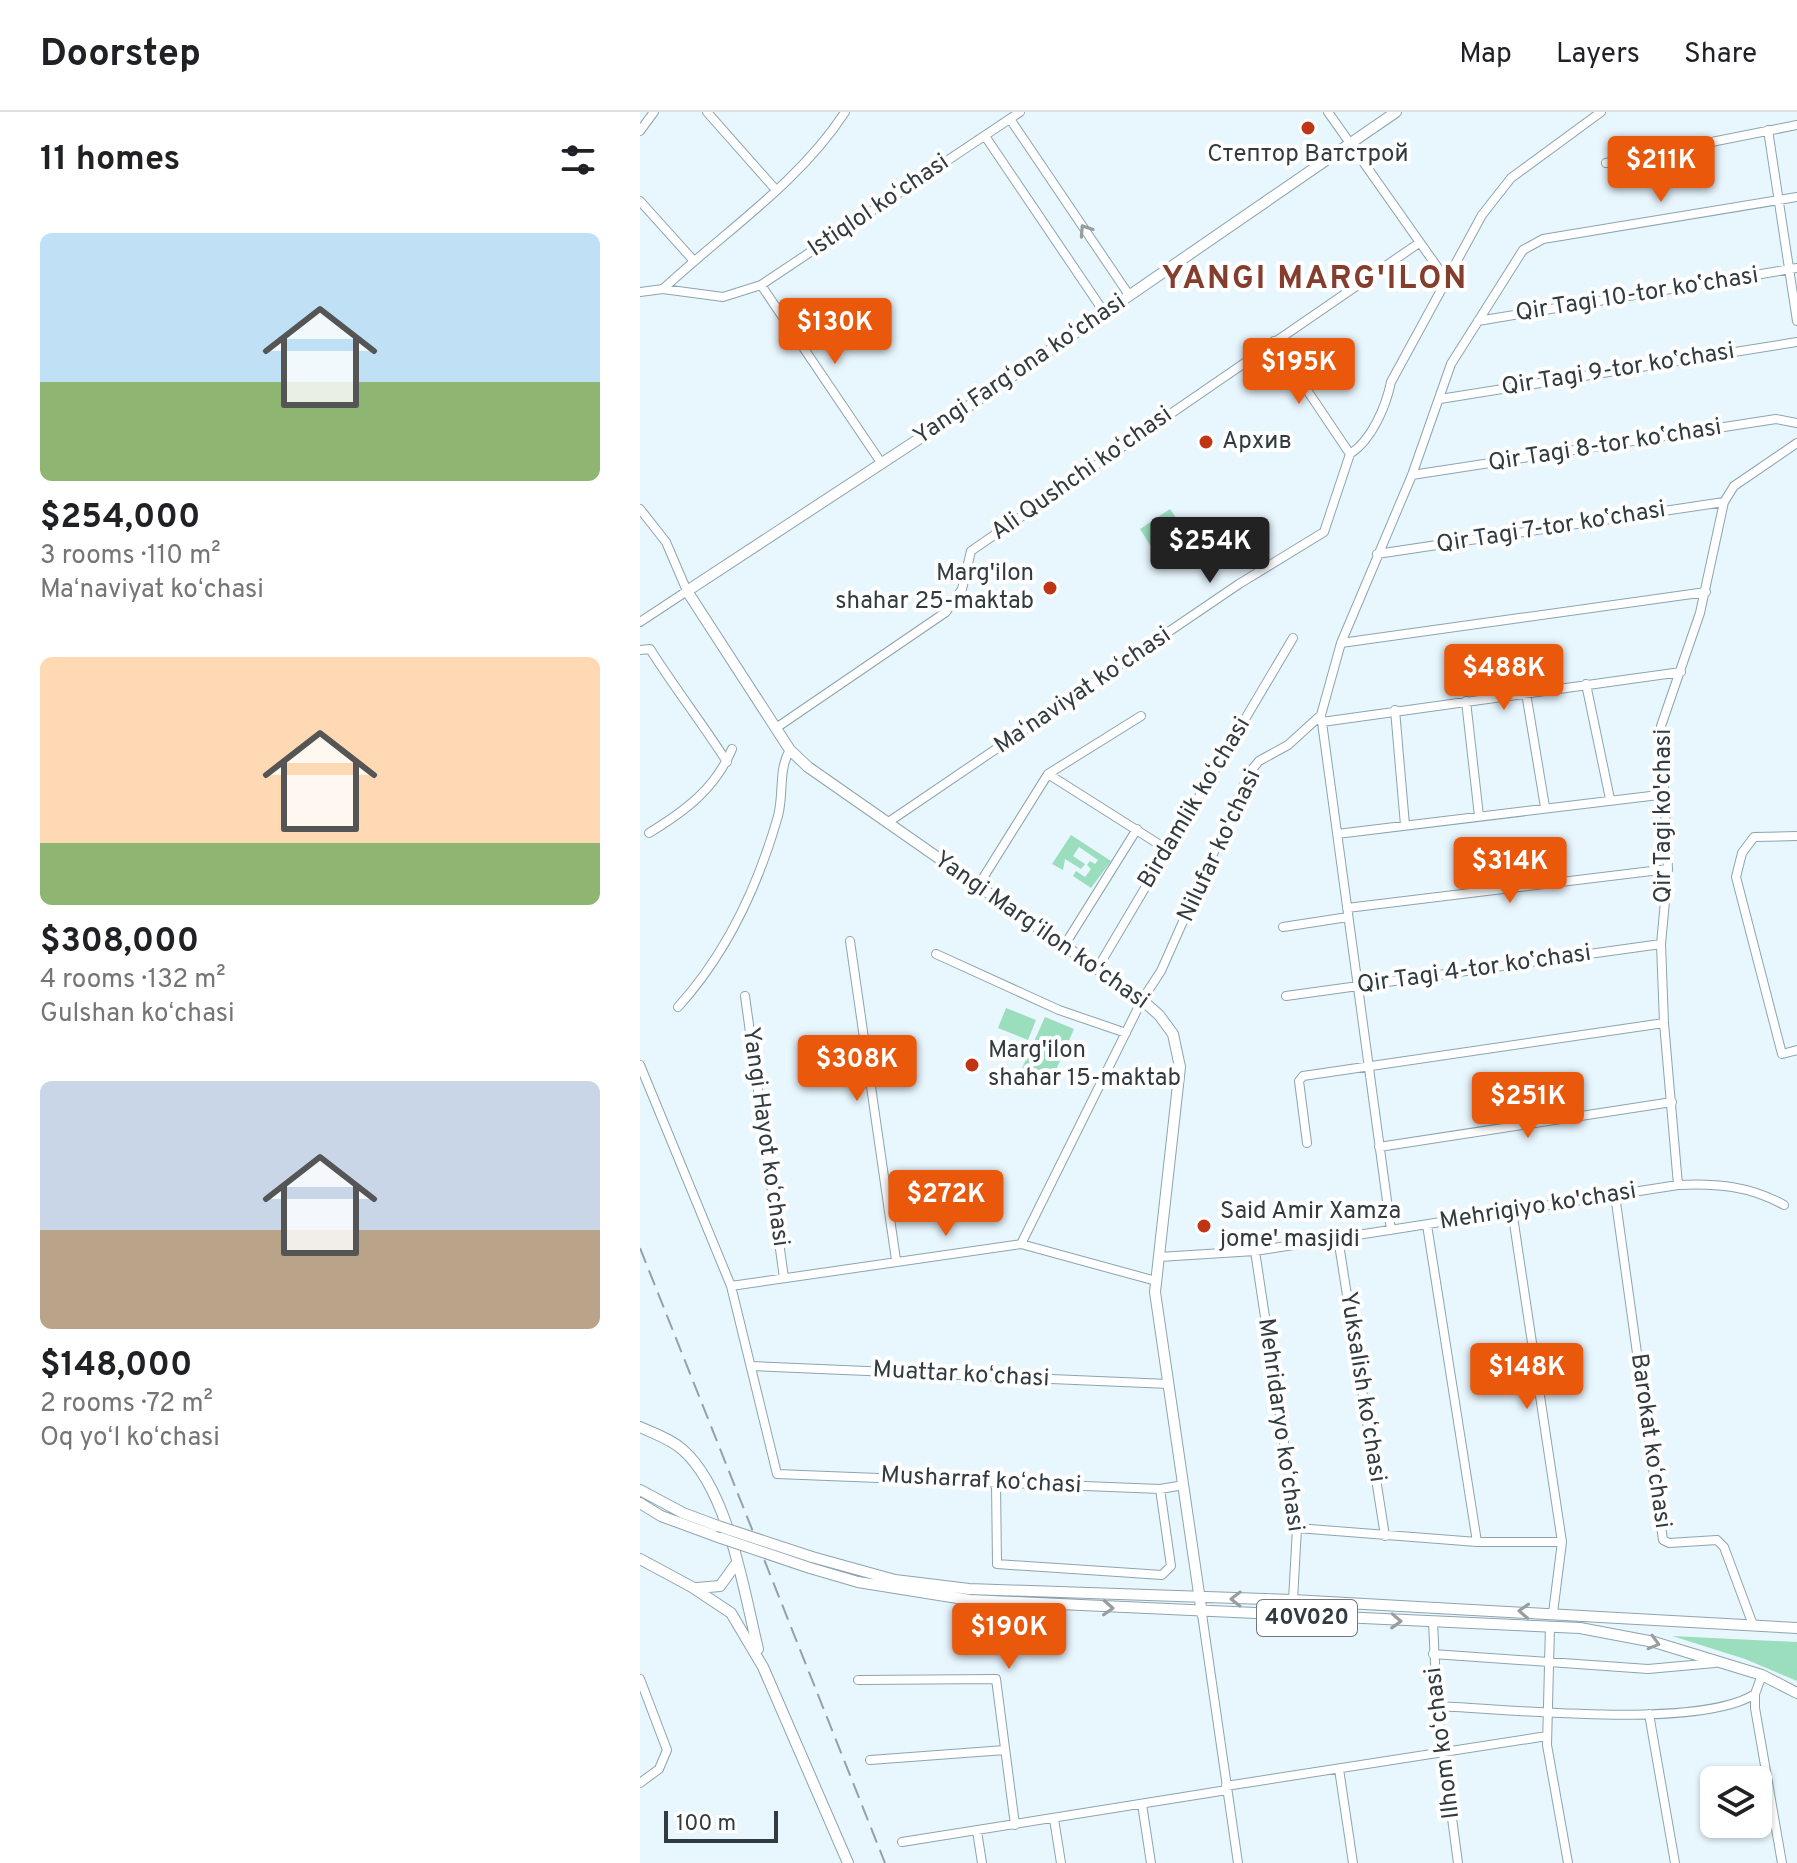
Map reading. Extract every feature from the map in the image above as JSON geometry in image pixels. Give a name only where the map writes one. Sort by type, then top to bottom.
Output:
[{"type":"main road","name":"Yangi Fargʻona koʻchasi","points":[[687,591],[882,464],[1396,112]]},
{"type":"main road","name":"Yangi Margʻilon koʻchasi","points":[[687,591],[790,750],[887,823],[1142,1000],[1159,1015],[1173,1034],[1180,1067],[1156,1281],[1202,1614]]},
{"type":"main road","points":[[640,1427],[675,1443],[704,1475],[736,1562],[763,1667]]},
{"type":"main road","name":"40V020","points":[[640,1490],[683,1513],[858,1582],[970,1600],[1202,1614],[1550,1626],[1625,1636],[1762,1675],[1797,1693]]},
{"type":"main road","name":"40V020","points":[[640,1503],[661,1516],[721,1538],[884,1578],[955,1588],[1293,1600],[1797,1628]]},
{"type":"main road","points":[[640,1559],[692,1587],[731,1613],[763,1667],[848,1863]]},
{"type":"main road","points":[[692,1587],[706,1590],[720,1586],[731,1575],[736,1562]]},
{"type":"street","points":[[640,131],[654,112]]},
{"type":"street","points":[[707,112],[776,190]]},
{"type":"street","points":[[663,289],[776,190],[815,152],[845,112]]},
{"type":"street","name":"Istiqlol koʻchasi","points":[[640,292],[663,289],[723,297],[761,285],[1020,112]]},
{"type":"street","points":[[1328,112],[1445,278]]},
{"type":"street","name":"Maʻnaviyat koʻchasi","points":[[887,823],[1239,584],[1324,532],[1350,454],[1359,449],[1386,405],[1391,382],[1482,215],[1511,178],[1601,112]]},
{"type":"street","points":[[1010,119],[1129,295]]},
{"type":"street","points":[[1606,163],[1797,125]]},
{"type":"street","points":[[1768,130],[1794,269],[1797,321]]},
{"type":"street","points":[[985,136],[1104,312]]},
{"type":"street","points":[[1391,1230],[1322,718],[1341,643],[1412,475],[1451,364],[1523,250],[1532,242],[1797,197]]},
{"type":"street","points":[[640,201],[694,261]]},
{"type":"street","name":"Ali Qushchi koʻchasi","points":[[776,728],[946,612],[962,589],[971,551],[1419,243]]},
{"type":"street","name":"Qir Tagi 10-tor koʼchasi","points":[[1478,321],[1794,269]]},
{"type":"street","points":[[761,285],[882,464]]},
{"type":"street","points":[[1274,341],[1350,454]]},
{"type":"street","name":"Qir Tagi 9-tor koʼchasi","points":[[1440,399],[1797,342]]},
{"type":"street","name":"Qir Tagi 8-tor koʼchasi","points":[[1412,475],[1776,419],[1797,423]]},
{"type":"street","points":[[1724,502],[1734,486],[1797,443]]},
{"type":"street","name":"Qir Tagi 7-tor koʼchasi","points":[[1377,554],[1724,502]]},
{"type":"street","name":"Qir Tagi ko'chasi","points":[[1678,1185],[1664,1023],[1661,944],[1668,869],[1667,794],[1661,726],[1706,592],[1724,502]]},
{"type":"street","points":[[640,509],[666,542],[687,591]]},
{"type":"street","name":"Yangi Fargʻona koʻchasi","points":[[640,622],[687,591]]},
{"type":"street","points":[[1341,643],[1706,592]]},
{"type":"street","name":"Birdamlik koʻchasi","points":[[1097,969],[1293,638]]},
{"type":"street","points":[[640,650],[650,649],[670,681],[687,698],[727,762]]},
{"type":"street","points":[[1322,718],[1681,672]]},
{"type":"street","points":[[1586,684],[1610,799]]},
{"type":"street","points":[[1526,693],[1545,807]]},
{"type":"street","points":[[1466,701],[1479,816]]},
{"type":"street","points":[[1395,710],[1405,825]]},
{"type":"street","points":[[978,886],[1048,774],[1141,716]]},
{"type":"street","name":"Nilufar ko'chasi","points":[[1021,1244],[1142,1000],[1161,971],[1249,773],[1259,761],[1288,745],[1322,718]]},
{"type":"street","points":[[649,833],[686,811],[722,772],[732,749]]},
{"type":"street","points":[[678,1007],[719,958],[759,869],[781,804],[784,760],[790,750]]},
{"type":"street","points":[[1048,774],[1168,850]]},
{"type":"street","points":[[1337,834],[1667,794]]},
{"type":"street","points":[[1064,946],[1137,829]]},
{"type":"street","points":[[1797,836],[1754,837],[1742,853],[1736,877],[1782,1054],[1797,1050]]},
{"type":"street","points":[[1283,927],[1348,913],[1668,869]]},
{"type":"street","points":[[850,941],[896,1260]]},
{"type":"street","name":"Qir Tagi 4-tor koʼchasi","points":[[1286,996],[1661,944]]},
{"type":"street","points":[[936,954],[1059,1010],[1126,1033]]},
{"type":"street","name":"Yangi Hayot koʻchasi","points":[[745,996],[784,1278]]},
{"type":"street","points":[[1307,1143],[1299,1081],[1303,1076],[1664,1023]]},
{"type":"street","points":[[640,1065],[731,1286],[753,1366]]},
{"type":"street","points":[[1379,1147],[1672,1102]]},
{"type":"street","name":"Mehrigiyo ko'chasi","points":[[1159,1257],[1255,1251],[1678,1185],[1727,1185],[1763,1193],[1784,1205]]},
{"type":"street","name":"Barokat koʻchasi","points":[[1615,1195],[1663,1540],[1669,1543],[1717,1540],[1724,1547],[1753,1625]]},
{"type":"street","points":[[1512,1210],[1562,1542],[1553,1613]]},
{"type":"street","points":[[1427,1225],[1477,1542]]},
{"type":"street","name":"Yuksalish koʻchasi","points":[[1338,1238],[1385,1536]]},
{"type":"street","points":[[731,1286],[1021,1244],[1156,1281]]},
{"type":"street","name":"Mehridaryo koʻchasi","points":[[1255,1251],[1297,1528],[1293,1600]]},
{"type":"street","name":"Muattar koʻchasi","points":[[753,1366],[1169,1384]]},
{"type":"street","name":"Musharraf koʻchasi","points":[[753,1366],[777,1474],[1160,1489],[1184,1485]]},
{"type":"street","points":[[996,1482],[997,1564],[1162,1575],[1171,1566],[1172,1552],[1160,1489]]},
{"type":"street","points":[[1297,1528],[1477,1542],[1562,1542]]},
{"type":"street","points":[[1202,1614],[1238,1863]]},
{"type":"street","name":"Ilhom koʻchasi","points":[[1433,1622],[1437,1706],[1458,1863]]},
{"type":"street","points":[[1550,1626],[1547,1736],[1568,1863]]},
{"type":"street","points":[[1433,1654],[1648,1669],[1715,1663]]},
{"type":"street","points":[[1762,1675],[1755,1694],[1782,1863]]},
{"type":"street","points":[[640,1679],[667,1750],[659,1769],[640,1783]]},
{"type":"street","points":[[858,1680],[996,1679],[1015,1825]]},
{"type":"street","points":[[1437,1706],[1649,1714],[1739,1704],[1755,1694]]},
{"type":"street","points":[[1649,1714],[1675,1863]]},
{"type":"street","points":[[902,1842],[1547,1736]]},
{"type":"street","points":[[870,1760],[1005,1750]]},
{"type":"street","points":[[1339,1769],[1353,1863]]},
{"type":"street","points":[[1142,1804],[1151,1863]]},
{"type":"street","points":[[1054,1819],[1061,1863]]},
{"type":"street","points":[[977,1831],[982,1863]]},
{"type":"green space","points":[[1170,509],[1181,525],[1150,545],[1140,529]]},
{"type":"green space","points":[[1071,835],[1111,861],[1091,888],[1073,876],[1076,871],[1085,877],[1091,869],[1087,865],[1090,861],[1095,864],[1098,860],[1079,847],[1073,856],[1085,864],[1081,869],[1065,859],[1063,870],[1052,864]]},
{"type":"green space","points":[[1006,1008],[1036,1020],[1028,1040],[998,1028]]},
{"type":"green space","points":[[1045,1017],[1074,1029],[1048,1088],[1019,1075]]},
{"type":"green space","points":[[1672,1636],[1797,1642],[1797,1681],[1745,1659]]},
{"type":"railway","points":[[640,1248],[885,1863]]},
{"type":"place","name":"Стептор Ватстрой","points":[[1308,128]]},
{"type":"place","name":"Архив","points":[[1206,442]]},
{"type":"place","name":"Marg'ilon shahar 25-maktab","points":[[1050,588]]},
{"type":"place","name":"Marg'ilon shahar 15-maktab","points":[[972,1065]]},
{"type":"place","name":"Said Amir Xamza jome' masjidi","points":[[1204,1226]]},
{"type":"district","name":"YANGI MARG'ILON","points":[[1315,280]]}]
